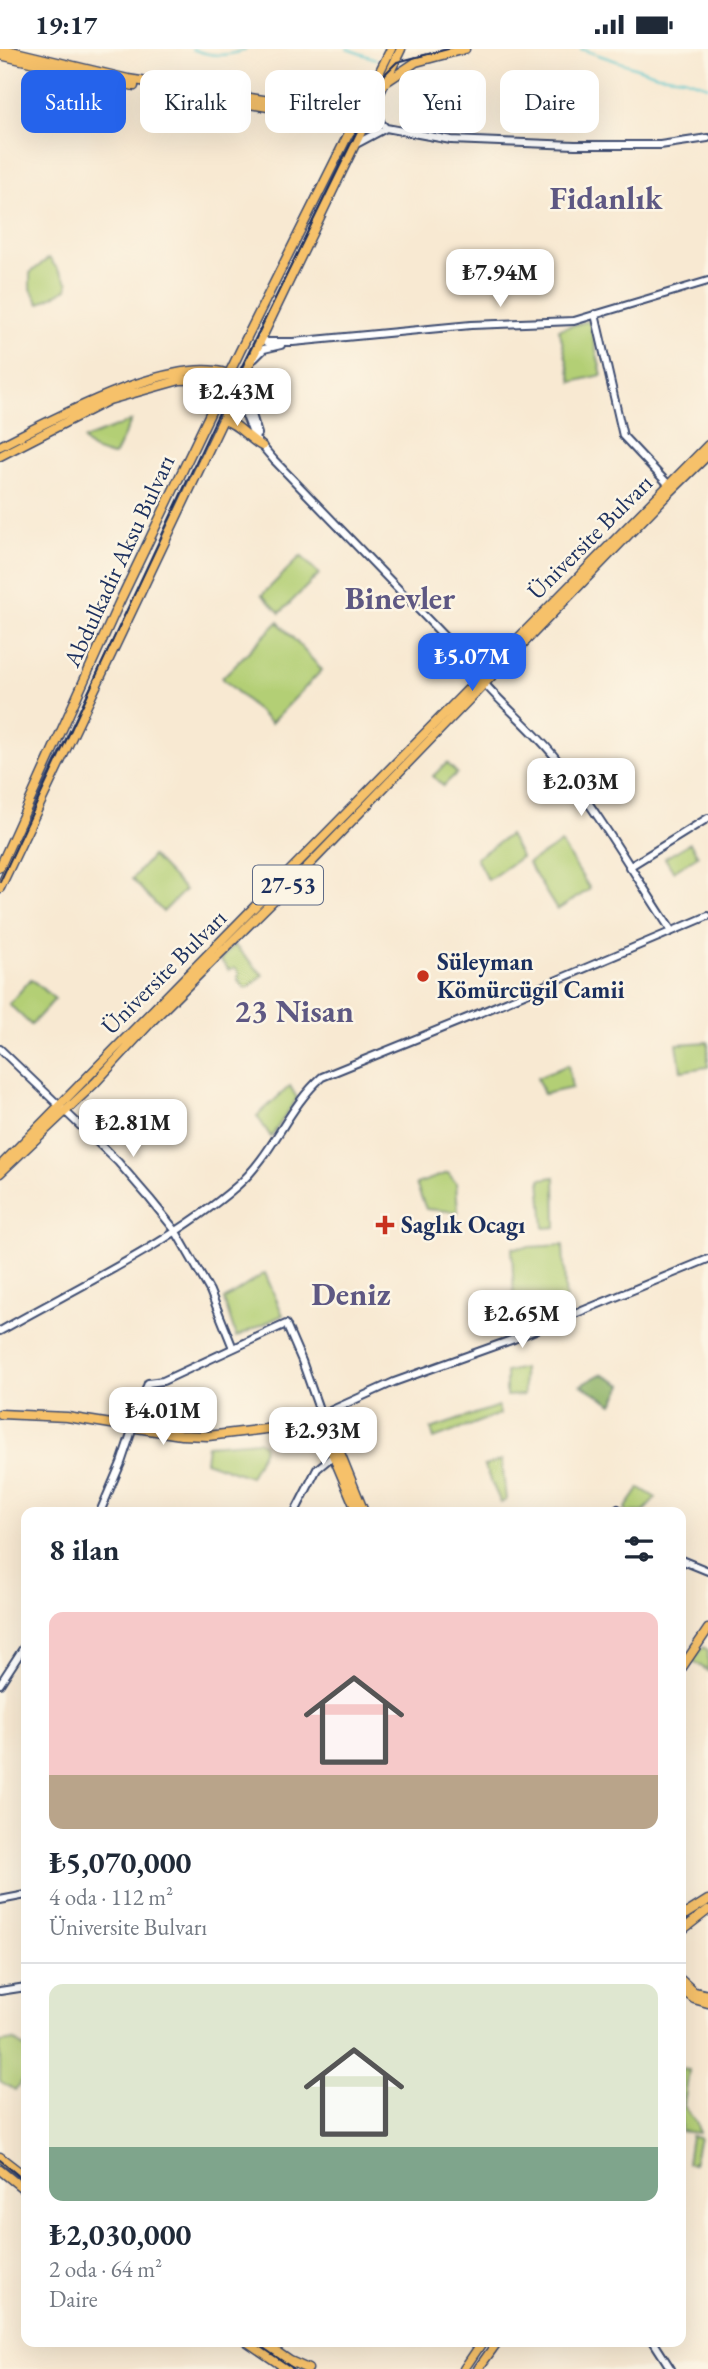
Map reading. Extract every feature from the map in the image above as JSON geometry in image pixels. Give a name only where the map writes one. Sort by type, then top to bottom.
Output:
[{"type":"main road","points":[[3,49],[128,79],[265,102]]},
{"type":"main road","name":"Abdulkadir Aksu Bulvarı","points":[[380,70],[391,49]]},
{"type":"main road","points":[[385,82],[401,49]]},
{"type":"main road","points":[[385,83],[416,62],[465,49]]},
{"type":"main road","points":[[0,55],[121,83],[265,104]]},
{"type":"main road","points":[[0,888],[194,476],[237,394],[261,337],[361,133]]},
{"type":"main road","name":"Abdulkadir Aksu Bulvarı","points":[[0,867],[119,603],[240,351],[350,134]]},
{"type":"main road","points":[[0,446],[89,401],[119,390],[230,363],[240,351]]},
{"type":"main road","points":[[209,369],[242,382]]},
{"type":"main road","points":[[227,378],[237,394]]},
{"type":"main road","points":[[0,456],[109,400],[180,380],[227,378]]},
{"type":"main road","points":[[223,420],[234,424],[251,441],[262,446]]},
{"type":"main road","name":"Üniversite Bulvarı","points":[[0,1166],[63,1107],[95,1083],[152,1020],[308,866],[425,745],[621,531],[708,445]]},
{"type":"main road","name":"Üniversite Bulvarı","points":[[0,1173],[483,679],[708,455]]},
{"type":"main road","points":[[0,1414],[67,1417],[181,1435],[208,1436],[282,1427],[321,1415],[326,1418],[362,1507]]},
{"type":"main road","points":[[321,1415],[327,1441],[355,1507]]},
{"type":"main road","points":[[686,1662],[708,1629]]},
{"type":"main road","points":[[686,1914],[708,1900]]},
{"type":"main road","points":[[686,1927],[708,1910]]},
{"type":"main road","points":[[686,1985],[694,1992],[708,1996]]},
{"type":"main road","points":[[686,1993],[694,1999],[708,2003]]},
{"type":"main road","points":[[0,2157],[21,2173]]},
{"type":"main road","points":[[0,2170],[21,2187]]},
{"type":"main road","points":[[256,2347],[288,2367],[302,2369]]},
{"type":"main road","points":[[267,2347],[288,2367],[308,2369]]},
{"type":"main road","points":[[464,2369],[479,2347]]},
{"type":"main road","points":[[478,2369],[494,2347]]},
{"type":"street","points":[[356,144],[386,128],[451,140],[575,145],[660,145],[708,138]]},
{"type":"street","points":[[261,337],[266,342],[293,342],[467,325],[574,321],[708,281]]},
{"type":"street","points":[[595,314],[623,436],[669,485]]},
{"type":"street","points":[[249,366],[264,349],[293,342]]},
{"type":"street","points":[[242,382],[262,446]]},
{"type":"street","points":[[237,394],[255,437],[262,446],[500,699],[542,740],[671,930]]},
{"type":"street","points":[[629,867],[708,818]]},
{"type":"street","points":[[0,1331],[59,1299],[212,1205],[256,1168],[302,1097],[322,1077],[708,916]]},
{"type":"street","points":[[0,1048],[118,1162],[174,1230],[210,1291],[233,1348]]},
{"type":"street","points":[[102,1507],[121,1463],[148,1383],[163,1381],[286,1324],[321,1415],[394,1382],[514,1339],[708,1259]]},
{"type":"street","points":[[298,1507],[317,1469],[334,1455]]},
{"type":"street","points":[[686,1562],[708,1571]]},
{"type":"street","points":[[0,1684],[21,1652]]},
{"type":"street","points":[[0,1900],[21,1896]]},
{"type":"street","points":[[0,1991],[21,1988]]},
{"type":"street","points":[[657,2347],[671,2369]]},
{"type":"green space","points":[[49,258],[68,283],[67,289],[39,304],[30,287],[30,273]]},
{"type":"green space","points":[[589,321],[602,375],[572,382],[559,329]]},
{"type":"green space","points":[[131,421],[112,456],[92,449],[84,439]]},
{"type":"green space","points":[[301,556],[319,574],[280,613],[262,595]]},
{"type":"green space","points":[[278,622],[322,670],[271,723],[222,678]]},
{"type":"green space","points":[[447,763],[457,773],[443,786],[433,776]]},
{"type":"green space","points":[[509,835],[521,857],[488,880],[476,858]]},
{"type":"green space","points":[[561,843],[590,889],[557,910],[528,863]]},
{"type":"green space","points":[[690,843],[698,856],[673,871],[665,858]]},
{"type":"green space","points":[[152,856],[185,890],[163,912],[132,879]]},
{"type":"green space","points":[[234,945],[263,975],[246,989],[238,980],[239,973],[235,968],[229,970],[220,960]]},
{"type":"green space","points":[[31,979],[55,999],[31,1025],[9,1004]]},
{"type":"green space","points":[[708,1042],[708,1067],[681,1071],[677,1044]]},
{"type":"green space","points":[[568,1065],[572,1088],[544,1094],[537,1078]]},
{"type":"green space","points":[[290,1086],[297,1098],[271,1137],[257,1116]]},
{"type":"green space","points":[[448,1173],[456,1183],[458,1212],[426,1209],[416,1184]]},
{"type":"green space","points":[[555,1177],[556,1227],[544,1228],[540,1179]]},
{"type":"green space","points":[[563,1245],[566,1307],[515,1328],[512,1248]]},
{"type":"green space","points":[[265,1273],[283,1315],[236,1337],[224,1300]]},
{"type":"green space","points":[[523,1368],[524,1395],[506,1396],[506,1372]]},
{"type":"green space","points":[[601,1374],[623,1385],[613,1404],[581,1385]]},
{"type":"green space","points":[[175,1393],[180,1419],[165,1422],[160,1397]]},
{"type":"green space","points":[[498,1406],[500,1414],[434,1439],[431,1429]]},
{"type":"green space","points":[[258,1441],[263,1444],[264,1449],[250,1477],[205,1461],[207,1445]]},
{"type":"green space","points":[[502,1460],[506,1500],[501,1503],[484,1466]]},
{"type":"green space","points":[[640,1488],[656,1498],[648,1507],[626,1507]]},
{"type":"green space","points":[[703,1647],[708,1650],[708,1671],[692,1660]]},
{"type":"green space","points":[[14,2040],[21,2045],[21,2082],[15,2090],[0,2081],[0,2042]]},
{"type":"green space","points":[[686,2070],[689,2070],[686,2092]]},
{"type":"green space","points":[[686,2109],[697,2124],[699,2133],[686,2132]]},
{"type":"green space","points":[[691,2136],[699,2138],[693,2164],[687,2163]]},
{"type":"waterway","points":[[192,49],[219,55],[246,49]]},
{"type":"waterway","points":[[347,49],[376,59]]},
{"type":"waterway","points":[[581,49],[658,75],[684,78],[708,86]]},
{"type":"tram line","points":[[0,882],[216,419],[385,74],[397,62],[448,49]]},
{"type":"tram line","points":[[0,2160],[21,2178]]},
{"type":"tram line","points":[[262,2347],[294,2369]]},
{"type":"place","name":"Süleyman Kömürcügil Camii","points":[[423,976]]},
{"type":"place","name":"Saglık Ocagı","points":[[385,1225]]},
{"type":"district","name":"Fidanlık","points":[[606,198]]},
{"type":"district","name":"Binevler","points":[[400,598]]},
{"type":"district","name":"23 Nisan","points":[[294,1011]]},
{"type":"district","name":"Deniz","points":[[351,1294]]}]
